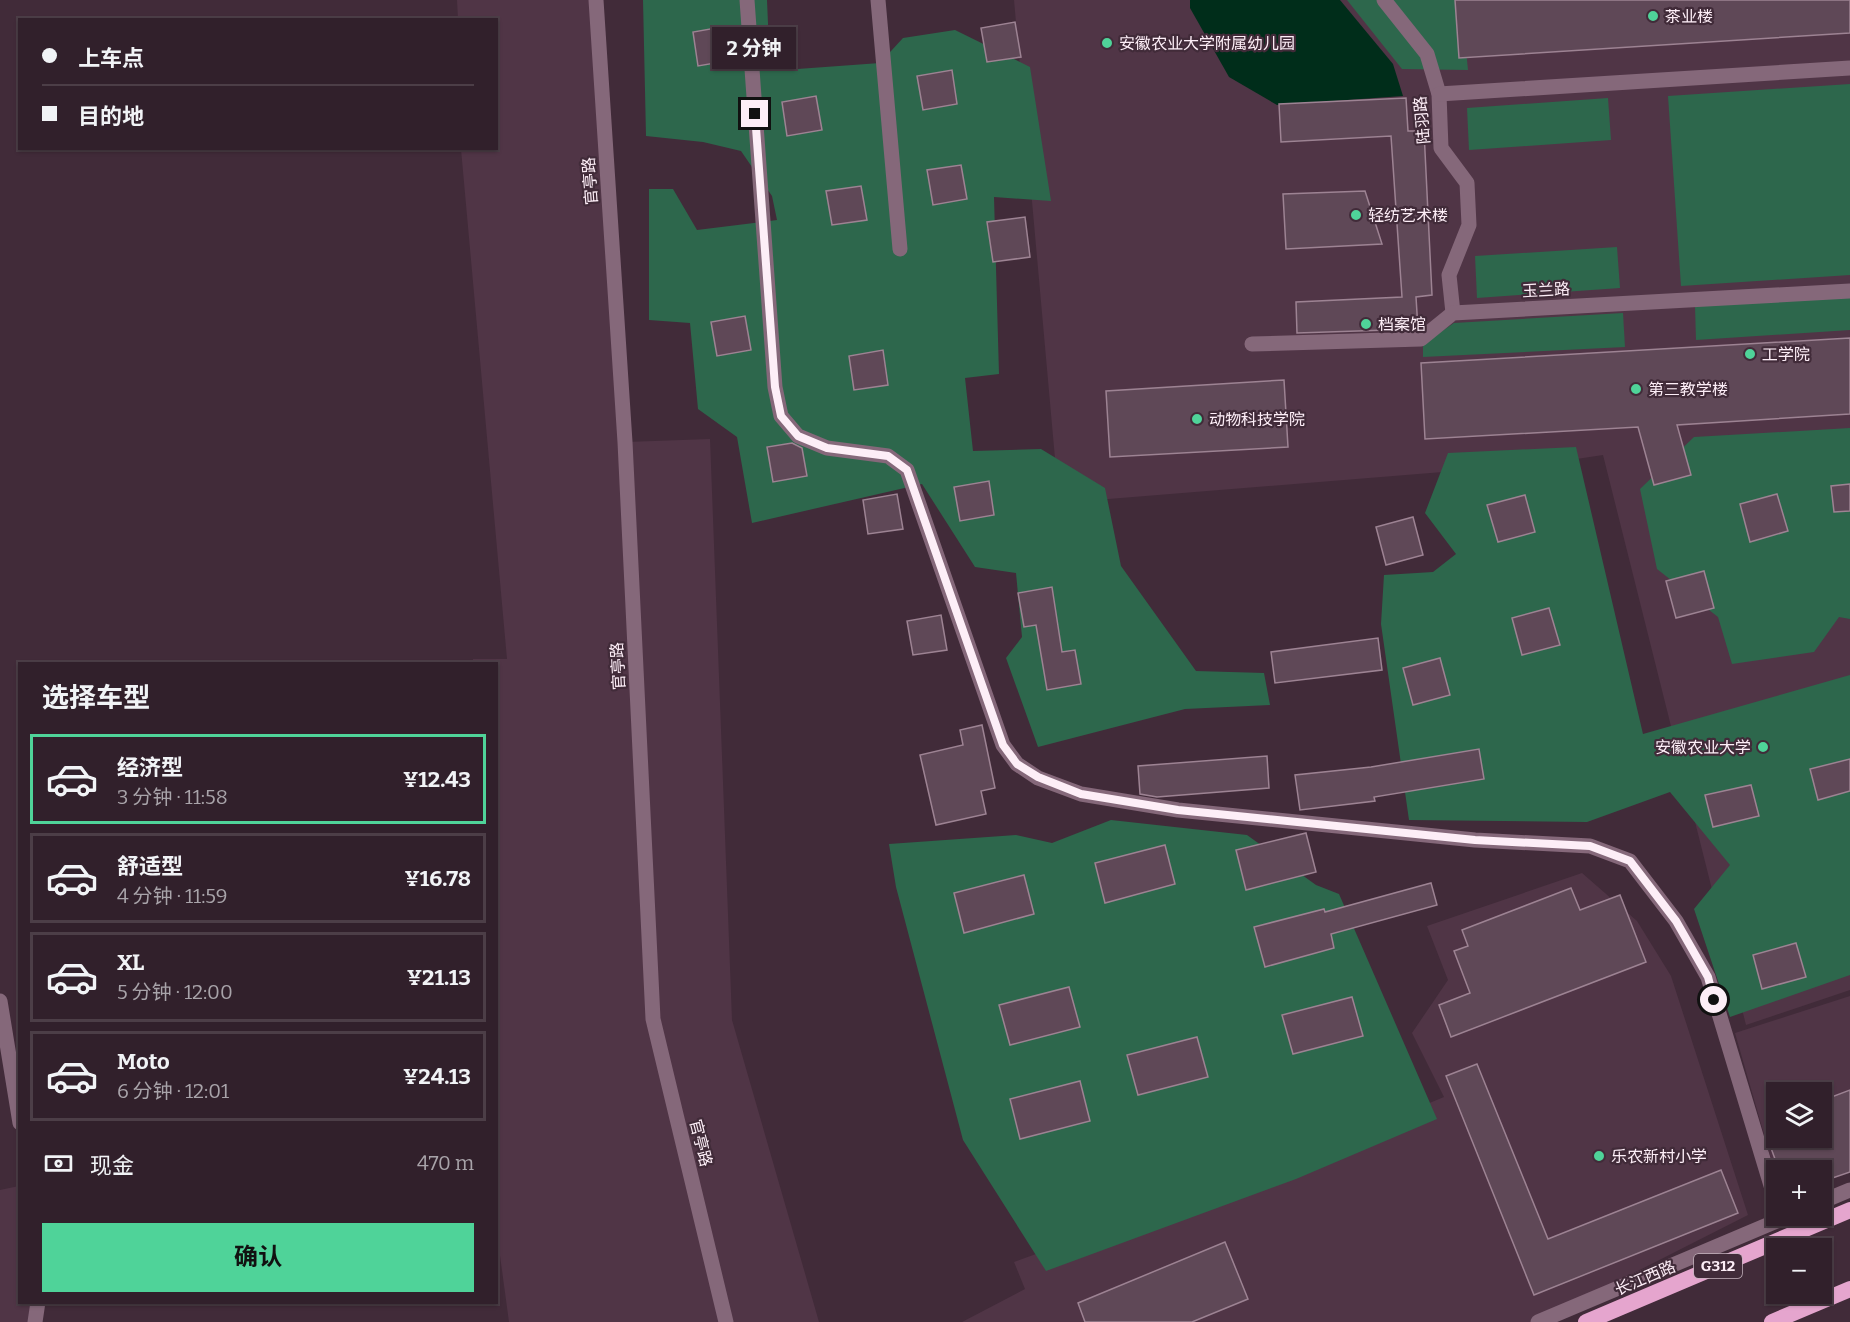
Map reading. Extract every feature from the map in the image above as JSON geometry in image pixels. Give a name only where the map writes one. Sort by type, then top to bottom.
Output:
[{"type":"highway","name":"长江西路","points":[[1586,1322],[1850,1210]]},
{"type":"highway","points":[[1772,1322],[1850,1289]]},
{"type":"street","name":"官亭路","points":[[596,0],[625,442],[653,1019],[726,1322]]},
{"type":"street","points":[[747,0],[775,387],[781,416],[798,436],[827,448],[888,456],[907,470],[1003,745],[1017,764],[1038,777],[1081,794],[1178,810],[1475,840],[1590,846],[1630,861],[1676,921],[1708,977],[1766,1169]]},
{"type":"street","points":[[878,0],[900,249]]},
{"type":"street","name":"陆羽路","points":[[1384,0],[1427,54],[1439,94],[1441,148],[1467,183],[1469,225],[1449,275],[1453,313]]},
{"type":"street","points":[[1439,94],[1850,68]]},
{"type":"street","name":"玉兰路","points":[[1453,313],[1850,291]]},
{"type":"street","points":[[1252,344],[1421,339],[1453,313]]},
{"type":"street","points":[[0,1001],[18,1111]]},
{"type":"street","points":[[1832,1197],[1850,1190]]},
{"type":"street","points":[[1538,1322],[1766,1224]]},
{"type":"street","points":[[35,1322],[38,1304]]},
{"type":"shaded area","points":[[457,0],[596,0],[626,442],[710,439],[732,1020],[819,1322],[509,1322],[498,1241],[498,662],[473,662],[473,659],[507,659],[461,150],[498,150],[498,18],[458,18]]},
{"type":"shaded area","points":[[643,0],[767,0],[770,71],[880,63],[903,38],[955,30],[1030,67],[1051,201],[994,197],[999,374],[965,378],[973,451],[1041,449],[1105,488],[1121,566],[1196,671],[1264,673],[1270,705],[1185,709],[1038,747],[1006,658],[1022,637],[1016,573],[975,567],[922,484],[752,523],[737,437],[698,409],[690,323],[649,320],[649,189],[673,189],[697,230],[777,220],[772,196],[741,151],[703,142],[646,136]]},
{"type":"shaded area","name":"安徽农业大学","points":[[1014,0],[1850,0],[1850,990],[1746,1025],[1603,455],[1543,464],[1059,503]]},
{"type":"shaded area","points":[[1190,0],[1340,0],[1393,64],[1403,96],[1277,105],[1229,77],[1190,8]]},
{"type":"shaded area","points":[[1347,0],[1461,0],[1468,70],[1402,69]]},
{"type":"shaded area","points":[[1850,84],[1850,275],[1681,286],[1668,96]]},
{"type":"shaded area","points":[[1608,98],[1611,140],[1469,150],[1467,108]]},
{"type":"shaded area","points":[[1617,247],[1620,288],[1477,298],[1475,256]]},
{"type":"shaded area","points":[[1850,297],[1850,330],[1696,340],[1695,306]]},
{"type":"shaded area","points":[[1623,313],[1625,347],[1423,357],[1423,344],[1454,323]]},
{"type":"shaded area","points":[[1850,428],[1850,619],[1839,617],[1814,652],[1732,664],[1718,617],[1657,569],[1640,489],[1694,437]]},
{"type":"shaded area","points":[[1576,447],[1643,734],[1850,675],[1850,975],[1730,1017],[1694,909],[1730,865],[1670,792],[1587,822],[1409,820],[1381,624],[1384,575],[1433,572],[1456,554],[1425,513],[1448,453]]},
{"type":"shaded area","points":[[1111,820],[1247,835],[1316,885],[1339,894],[1437,1119],[1296,1179],[1046,1271],[963,1140],[896,887],[889,844],[1016,835],[1052,843]]},
{"type":"shaded area","points":[[1582,873],[1637,921],[1671,976],[1748,1215],[1537,1322],[962,1322],[1025,1289],[1014,1262],[1257,1174],[1444,1097],[1412,1033],[1448,980],[1427,926]]},
{"type":"shaded area","points":[[1850,996],[1850,1170],[1832,1177],[1832,1160],[1771,1160],[1768,1148],[1832,1148],[1832,1082],[1766,1082],[1766,1141],[1735,1033]]},
{"type":"shaded area","points":[[18,1186],[18,1304],[38,1304],[35,1322],[0,1322],[0,1190]]},
{"type":"building","name":"茶业楼","points":[[1455,0],[1850,0],[1850,33],[1459,58]]},
{"type":"building","points":[[1015,22],[1021,57],[987,62],[981,28]]},
{"type":"building","points":[[727,26],[733,60],[698,66],[693,32]]},
{"type":"building","points":[[952,70],[957,104],[923,110],[917,76]]},
{"type":"building","points":[[816,96],[822,130],[787,136],[782,102]]},
{"type":"building","name":"轻纺艺术楼","points":[[1406,98],[1408,131],[1424,131],[1432,295],[1416,297],[1418,329],[1297,333],[1296,302],[1402,297],[1391,136],[1281,142],[1279,104]]},
{"type":"building","points":[[961,165],[967,199],[933,205],[927,170]]},
{"type":"building","points":[[861,186],[867,220],[832,225],[826,191]]},
{"type":"building","points":[[1365,191],[1382,244],[1286,249],[1283,194]]},
{"type":"building","points":[[1025,217],[1030,257],[993,262],[987,222]]},
{"type":"building","points":[[745,316],[751,350],[717,356],[711,322]]},
{"type":"building","name":"第三教学楼","points":[[1850,338],[1850,414],[1677,425],[1691,475],[1654,485],[1638,427],[1425,439],[1421,363]]},
{"type":"building","points":[[883,350],[888,385],[854,390],[849,356]]},
{"type":"building","name":"动物科技学院","points":[[1284,380],[1288,447],[1110,457],[1106,391]]},
{"type":"building","points":[[792,443],[802,448],[807,476],[773,482],[767,447]]},
{"type":"building","points":[[989,481],[994,515],[960,521],[954,487]]},
{"type":"building","points":[[1850,484],[1850,511],[1834,512],[1831,486]]},
{"type":"building","points":[[897,494],[903,529],[868,534],[863,500]]},
{"type":"building","points":[[1777,494],[1788,531],[1750,542],[1740,504]]},
{"type":"building","points":[[1525,495],[1535,532],[1498,542],[1487,505]]},
{"type":"building","points":[[1413,517],[1423,555],[1386,565],[1376,527]]},
{"type":"building","points":[[1704,571],[1714,608],[1676,618],[1666,581]]},
{"type":"building","points":[[1052,587],[1062,652],[1075,650],[1081,684],[1047,690],[1036,625],[1024,627],[1018,593]]},
{"type":"building","points":[[1549,608],[1560,645],[1522,655],[1512,618]]},
{"type":"building","points":[[941,615],[947,650],[913,655],[907,621]]},
{"type":"building","points":[[1378,638],[1382,670],[1275,683],[1271,652]]},
{"type":"building","points":[[1440,658],[1450,695],[1413,705],[1403,668]]},
{"type":"building","points":[[982,725],[995,788],[981,791],[986,814],[936,825],[920,755],[963,745],[960,730]]},
{"type":"building","points":[[1479,749],[1484,779],[1374,797],[1375,801],[1300,810],[1295,775],[1371,767]]},
{"type":"building","points":[[1267,756],[1269,788],[1157,797],[1140,794],[1138,766]]},
{"type":"building","points":[[1850,759],[1850,791],[1818,800],[1810,769]]},
{"type":"building","points":[[1751,785],[1759,816],[1713,827],[1705,795]]},
{"type":"building","points":[[1306,833],[1316,872],[1246,890],[1236,850]]},
{"type":"building","points":[[1165,845],[1175,884],[1105,903],[1095,863]]},
{"type":"building","points":[[1024,875],[1034,914],[964,933],[954,893]]},
{"type":"building","points":[[1431,883],[1437,905],[1331,934],[1334,948],[1265,967],[1254,927],[1324,909],[1325,912]]},
{"type":"building","points":[[1571,888],[1580,910],[1620,895],[1646,962],[1451,1037],[1439,1005],[1470,993],[1454,951],[1468,946],[1462,930]]},
{"type":"building","points":[[1796,943],[1806,977],[1762,989],[1753,955]]},
{"type":"building","points":[[1069,987],[1080,1027],[1010,1045],[999,1005]]},
{"type":"building","points":[[1352,997],[1363,1036],[1293,1054],[1282,1015]]},
{"type":"building","points":[[1197,1037],[1208,1077],[1138,1095],[1127,1055]]},
{"type":"building","points":[[1477,1064],[1548,1239],[1721,1170],[1738,1213],[1534,1295],[1446,1076]]},
{"type":"building","points":[[1080,1081],[1090,1121],[1020,1139],[1010,1099]]},
{"type":"building","points":[[1850,1090],[1850,1172],[1832,1178],[1832,1160],[1775,1160],[1771,1148],[1832,1148],[1832,1097]]},
{"type":"building","points":[[1225,1242],[1248,1299],[1192,1322],[1085,1322],[1078,1303]]},
{"type":"place","name":"茶业楼","points":[[1653,16]]},
{"type":"place","name":"安徽农业大学附属幼儿园","points":[[1107,43]]},
{"type":"place","name":"轻纺艺术楼","points":[[1356,215]]},
{"type":"place","name":"档案馆","points":[[1366,324]]},
{"type":"place","name":"工学院","points":[[1750,354]]},
{"type":"place","name":"第三教学楼","points":[[1636,389]]},
{"type":"place","name":"动物科技学院","points":[[1197,419]]},
{"type":"place","name":"安徽农业大学","points":[[1763,747]]},
{"type":"place","name":"乐农新村小学","points":[[1599,1156]]},
{"type":"route","points":[[755,114],[775,387],[781,416],[798,436],[827,448],[888,456],[907,470],[1003,745],[1017,764],[1038,777],[1081,794],[1178,810],[1475,840],[1590,846],[1630,861],[1676,921],[1708,977],[1714,1000]]}]
